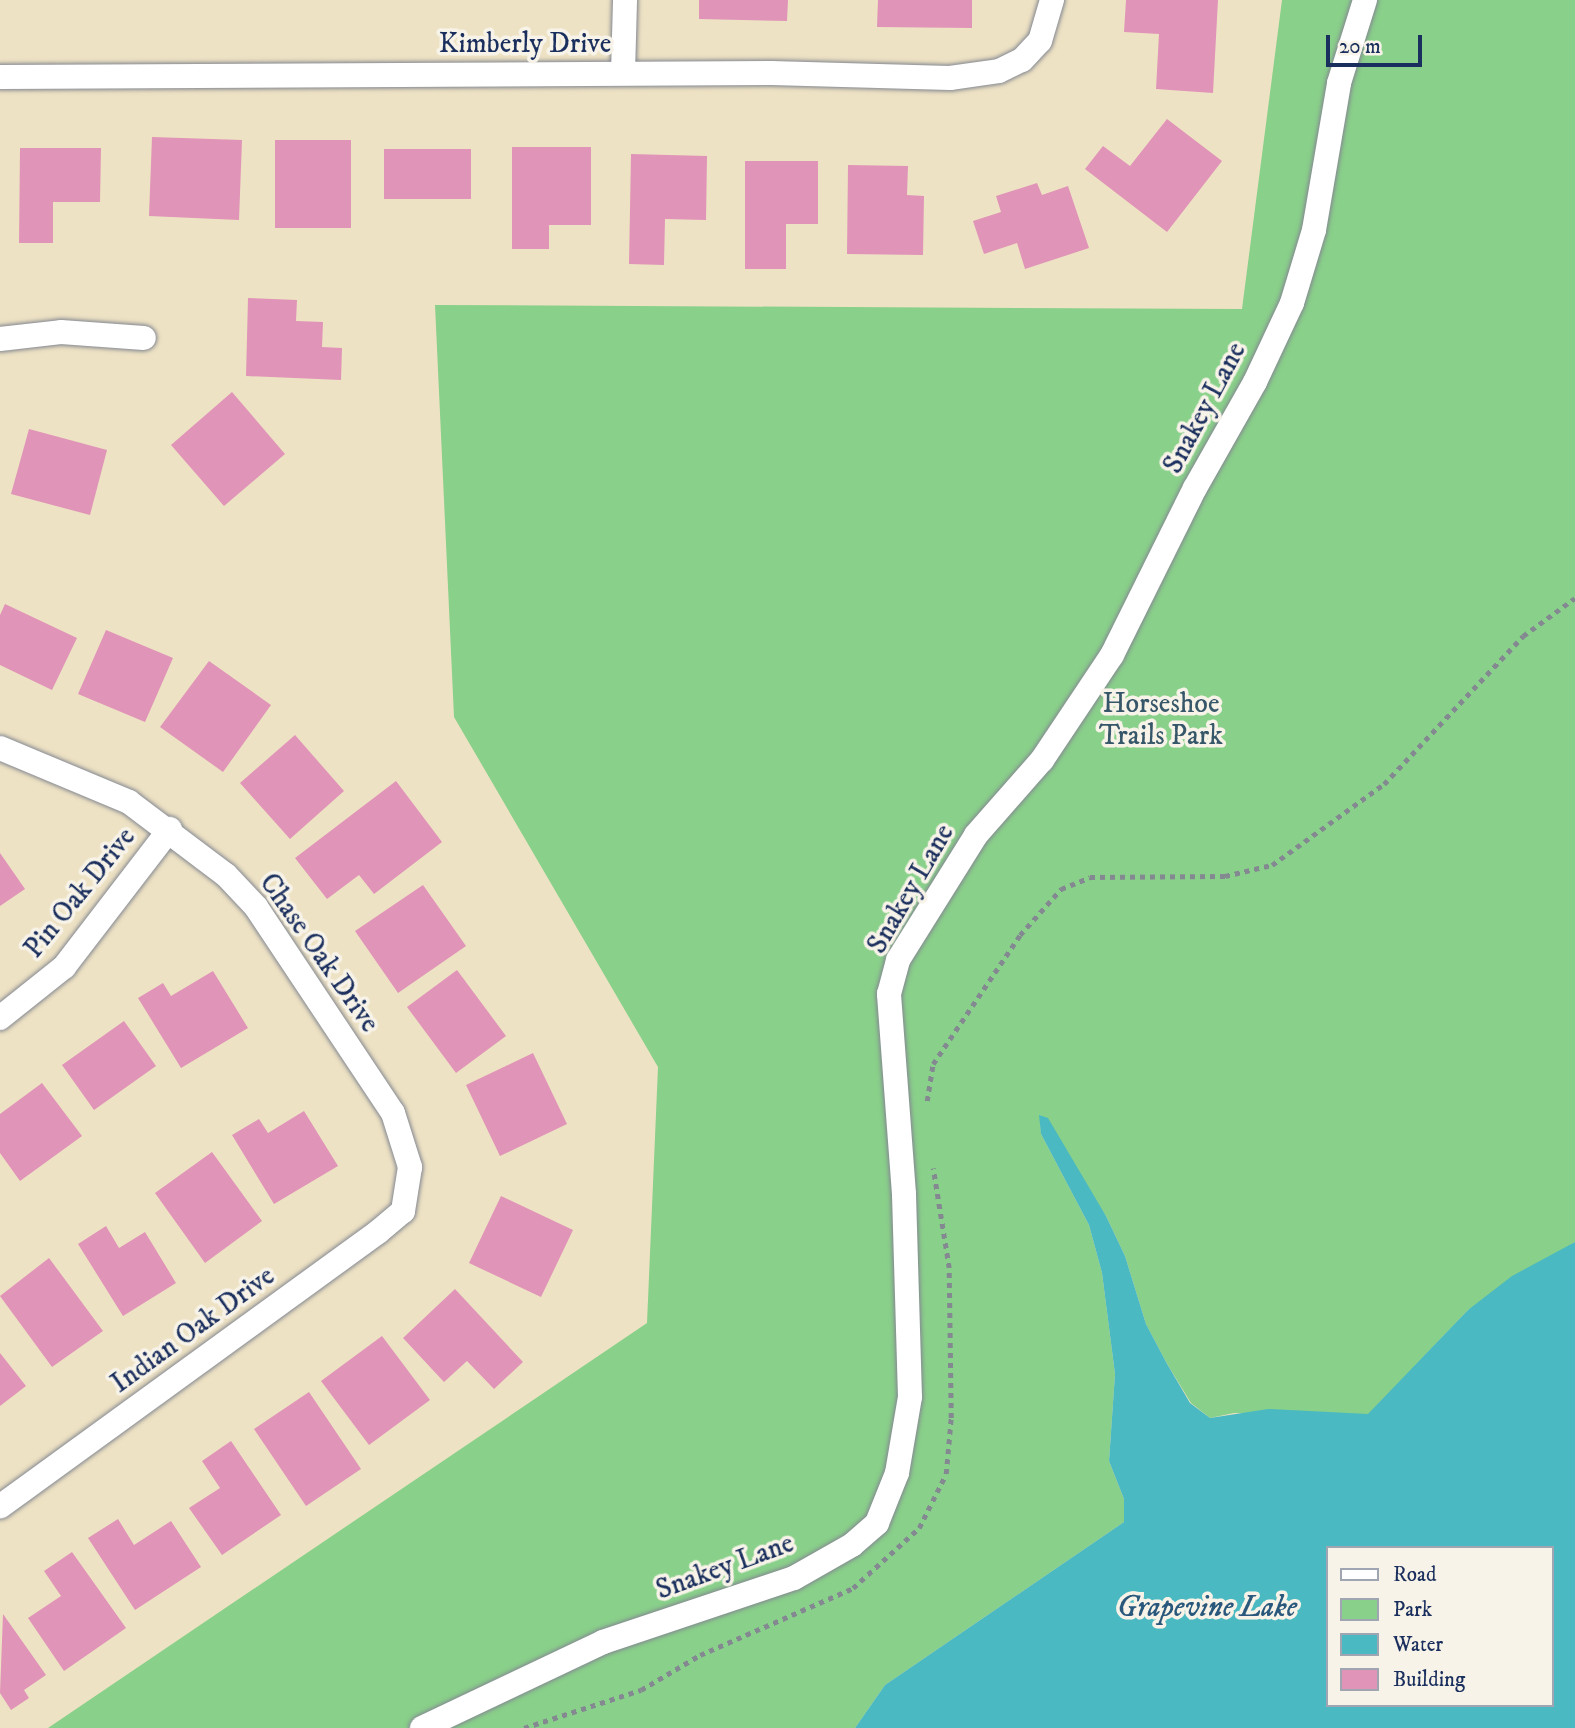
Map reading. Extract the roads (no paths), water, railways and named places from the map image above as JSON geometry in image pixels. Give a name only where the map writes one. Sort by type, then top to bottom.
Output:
[{"type":"street","points":[[623,73],[625,0]]},
{"type":"street","name":"Kimberly Drive","points":[[0,76],[623,73],[950,78],[999,71],[1022,60],[1040,41],[1052,0]]},
{"type":"street","name":"Snakey Lane","points":[[422,1728],[603,1642],[794,1578],[852,1545],[877,1523],[897,1473],[910,1396],[904,1194],[889,994],[898,960],[975,835],[1042,760],[1112,655],[1195,488],[1255,382],[1292,303],[1314,230],[1339,83],[1365,0]]},
{"type":"street","points":[[0,339],[61,332],[144,338]]},
{"type":"street","name":"Chase Oak Drive","points":[[0,748],[129,802],[170,829],[256,906],[393,1113],[410,1167],[409,1190]]},
{"type":"street","name":"Pin Oak Drive","points":[[0,1018],[64,967],[170,829]]},
{"type":"street","name":"Indian Oak Drive","points":[[0,1507],[378,1233],[403,1211],[409,1190]]},
{"type":"water","name":"Grapevine Lake","points":[[1039,1115],[1048,1118],[1106,1216],[1125,1256],[1146,1324],[1166,1362],[1190,1403],[1210,1418],[1268,1409],[1368,1414],[1468,1310],[1512,1276],[1575,1242],[1575,1728],[855,1728],[885,1685],[1124,1522],[1124,1499],[1109,1461],[1115,1374],[1102,1273],[1089,1225],[1041,1134]]},
{"type":"park label","name":"Horseshoe Trails Park","points":[[1161,720]]}]
